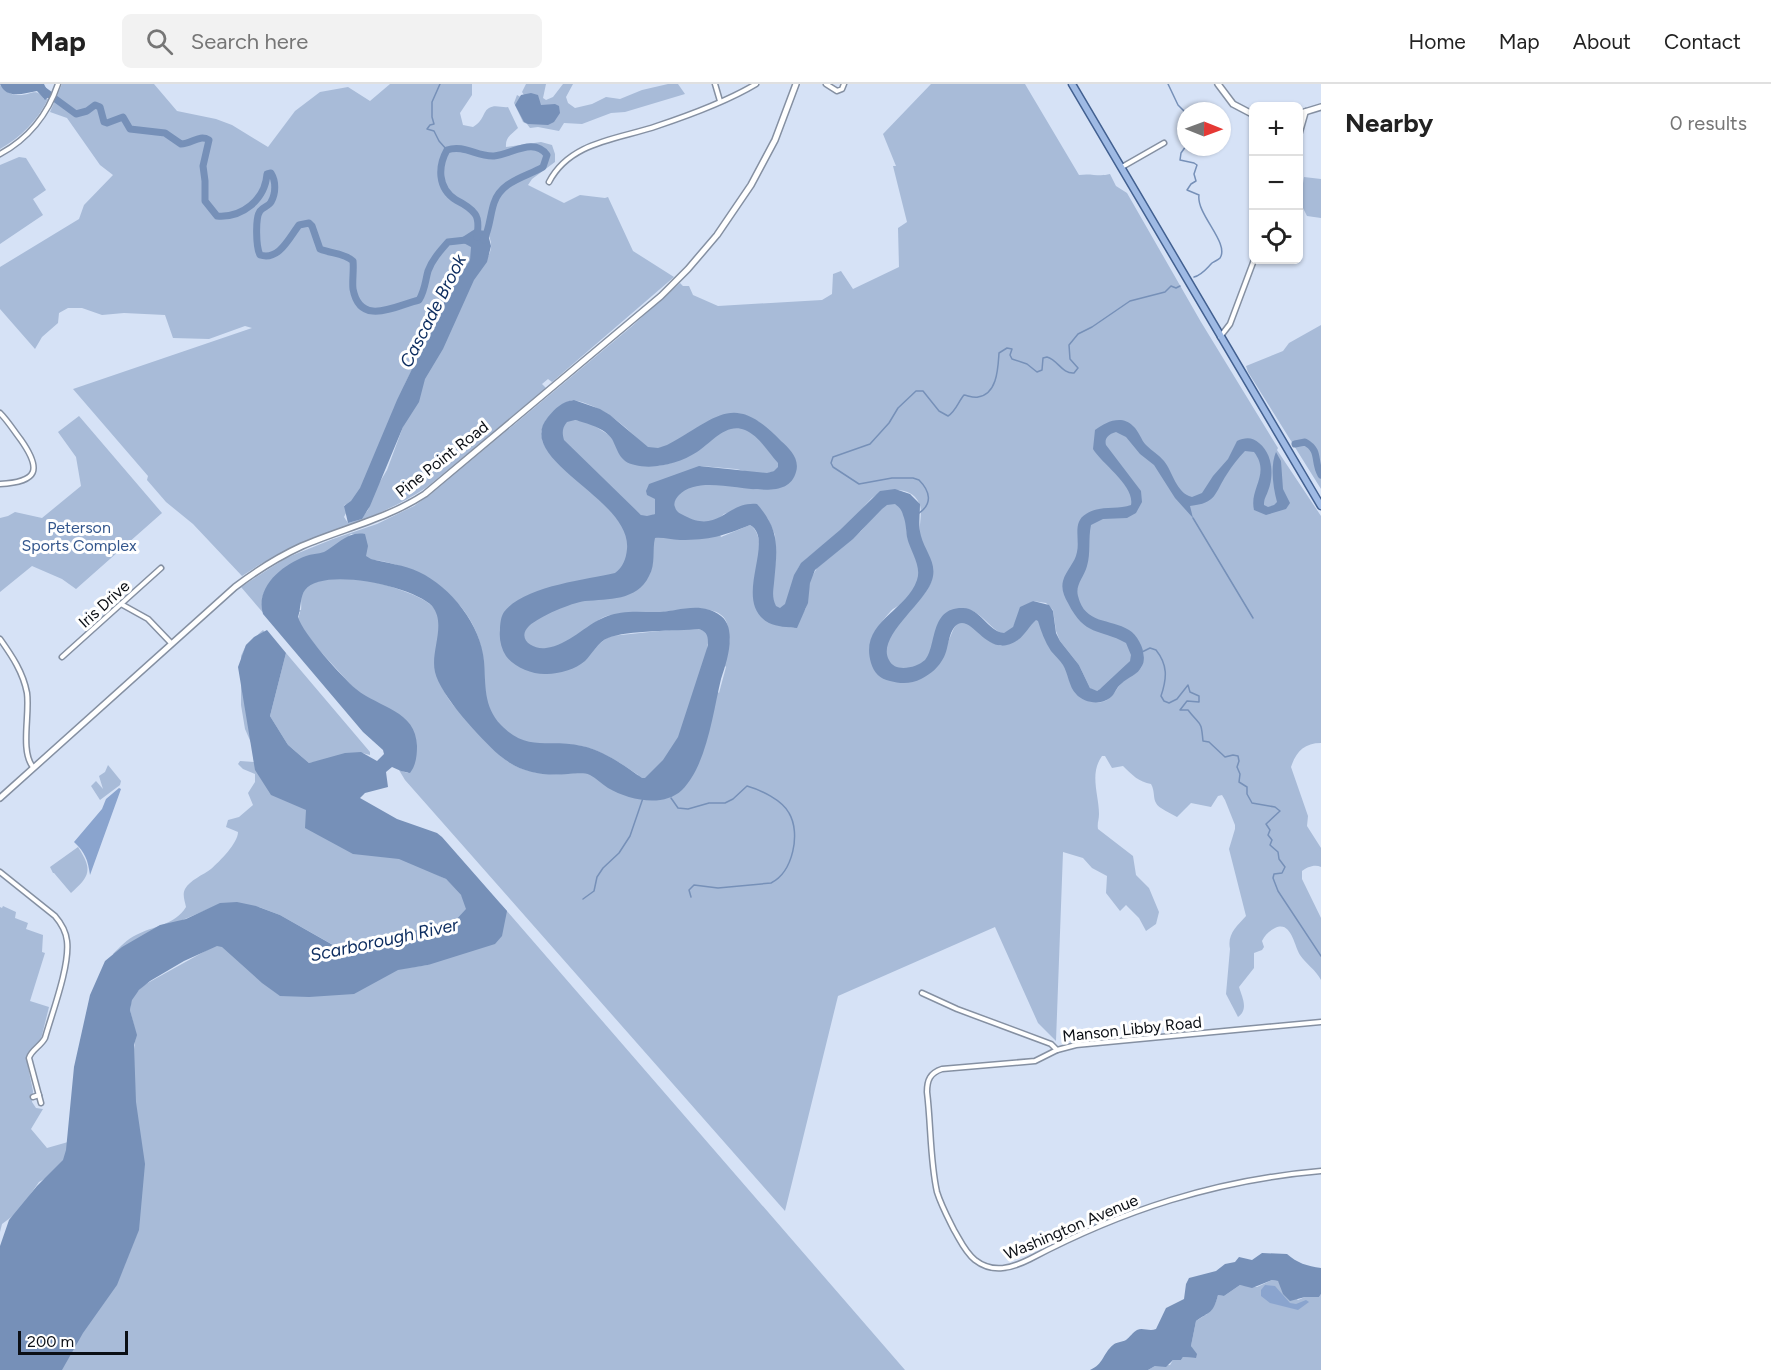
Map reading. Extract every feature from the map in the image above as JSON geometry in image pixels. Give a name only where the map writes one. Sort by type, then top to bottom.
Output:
[{"type":"main road","name":"Pine Point Road","points":[[0,798],[235,587],[295,549],[387,516],[425,494],[668,289],[717,235],[749,189],[775,140],[796,84]]},
{"type":"main road","points":[[1072,84],[1321,506]]},
{"type":"main road","points":[[1218,84],[1233,104],[1249,112]]},
{"type":"main road","points":[[1303,112],[1321,107]]},
{"type":"street","points":[[0,154],[28,133],[49,106],[58,84]]},
{"type":"street","points":[[715,84],[720,101]]},
{"type":"street","points":[[549,182],[557,170],[585,148],[656,126],[756,84]]},
{"type":"street","points":[[825,84],[837,91],[842,89],[844,84]]},
{"type":"street","points":[[1303,123],[1306,111]]},
{"type":"street","points":[[1121,168],[1164,143]]},
{"type":"street","points":[[1220,337],[1230,324],[1252,264]]},
{"type":"street","points":[[0,413],[29,452],[34,465],[32,474],[25,481],[0,484]]},
{"type":"street","name":"Iris Drive","points":[[62,657],[161,568]]},
{"type":"street","points":[[121,604],[148,619],[171,643]]},
{"type":"street","points":[[0,639],[16,663],[25,684],[27,757],[33,767]]},
{"type":"street","points":[[0,872],[55,916],[62,924],[66,937],[67,956],[45,1038],[29,1058],[41,1103]]},
{"type":"street","name":"Manson Libby Road","points":[[922,993],[957,1009],[1051,1044],[1057,1050],[1076,1045],[1321,1022]]},
{"type":"street","name":"Washington Avenue","points":[[1057,1050],[1035,1061],[942,1069],[934,1072],[928,1079],[927,1092],[938,1194],[964,1247],[974,1259],[983,1265],[1000,1269],[1015,1267],[1117,1219],[1200,1191],[1260,1177],[1321,1171]]},
{"type":"street","points":[[33,1097],[39,1095]]},
{"type":"green space","points":[[62,84],[154,84],[177,111],[216,119],[232,125],[268,147],[295,111],[320,92],[348,87],[370,101],[390,84],[472,84],[472,95],[460,113],[463,125],[473,127],[491,107],[508,107],[518,128],[508,138],[506,147],[541,142],[552,145],[555,154],[555,162],[532,179],[528,185],[564,203],[580,195],[608,197],[633,251],[674,277],[552,382],[548,379],[542,384],[546,388],[427,487],[382,512],[264,562],[242,576],[193,524],[166,502],[147,480],[148,476],[73,389],[252,328],[245,326],[209,339],[173,338],[165,315],[124,313],[102,315],[82,308],[68,308],[59,313],[58,323],[42,337],[35,349],[0,309],[0,267],[79,219],[84,205],[113,175],[100,165],[67,118],[50,112]],"holes":[[[475,229],[488,234],[491,248],[489,255],[472,278],[445,341],[425,374],[417,401],[404,424],[387,470],[372,495],[368,510],[361,519],[348,523],[344,517],[347,511],[344,505],[350,504],[358,496],[376,457],[394,408],[399,403],[405,384],[447,295],[475,251],[475,248],[459,240],[468,236]]]},
{"type":"green space","points":[[526,84],[546,84],[543,98],[546,100],[553,97],[563,84],[573,84],[566,97],[568,103],[575,108],[592,104],[606,97],[620,99],[642,90],[668,84],[678,84],[685,94],[625,112],[611,113],[582,124],[564,123],[559,131],[538,127],[530,128],[523,122],[514,103],[517,95],[528,101],[522,92]]},
{"type":"green space","points":[[931,84],[1025,84],[1079,175],[1110,174],[1116,186],[1127,193],[1201,322],[1278,448],[1277,450],[1321,516],[1321,743],[1315,743],[1302,749],[1295,757],[1291,767],[1308,816],[1307,826],[1321,848],[1321,867],[1309,867],[1302,871],[1302,879],[1321,918],[1321,980],[1300,955],[1288,930],[1280,926],[1275,928],[1263,939],[1262,950],[1254,953],[1254,968],[1239,987],[1244,1007],[1238,1017],[1226,994],[1229,944],[1234,931],[1246,916],[1229,849],[1235,825],[1225,800],[1222,795],[1218,796],[1211,807],[1191,803],[1177,817],[1157,805],[1151,784],[1139,780],[1123,766],[1112,768],[1105,756],[1102,756],[1095,777],[1099,814],[1098,829],[1133,856],[1136,875],[1149,888],[1159,912],[1156,924],[1146,931],[1139,918],[1126,905],[1120,911],[1106,893],[1107,876],[1092,868],[1083,858],[1063,852],[1056,1041],[1038,1023],[995,927],[838,996],[785,1211],[405,780],[399,770],[408,773],[405,764],[409,762],[412,767],[414,765],[411,736],[402,721],[363,698],[303,630],[298,619],[300,612],[296,610],[301,610],[303,590],[319,581],[348,577],[394,588],[427,602],[438,614],[440,621],[435,660],[437,673],[444,690],[453,705],[466,716],[503,758],[522,769],[545,774],[568,774],[590,770],[617,789],[632,796],[648,798],[665,795],[678,787],[696,759],[714,692],[716,690],[719,693],[726,667],[724,665],[730,639],[727,623],[721,615],[712,610],[687,609],[607,616],[597,621],[561,650],[550,655],[531,648],[524,640],[521,631],[534,619],[551,610],[588,597],[604,597],[633,587],[645,577],[652,564],[652,536],[656,532],[680,537],[720,535],[721,537],[750,525],[757,533],[760,557],[754,586],[756,604],[759,611],[770,620],[794,628],[806,608],[810,580],[817,568],[861,531],[880,509],[888,504],[900,504],[903,508],[908,539],[917,564],[919,579],[909,596],[892,609],[880,625],[871,647],[871,655],[877,670],[891,680],[914,680],[931,671],[942,657],[954,628],[958,623],[964,621],[990,641],[1001,646],[1018,640],[1035,619],[1039,618],[1043,634],[1054,648],[1055,653],[1068,667],[1076,694],[1095,702],[1102,702],[1110,698],[1123,682],[1139,670],[1144,656],[1143,650],[1095,692],[1090,688],[1079,665],[1060,641],[1053,610],[1046,603],[1033,601],[1021,609],[1012,630],[1002,634],[973,611],[955,610],[945,617],[937,628],[932,652],[925,661],[910,669],[893,669],[885,660],[883,650],[888,638],[925,592],[932,576],[931,565],[920,535],[921,511],[915,497],[910,493],[896,490],[882,492],[871,499],[845,528],[802,563],[795,575],[787,602],[781,611],[774,607],[771,598],[776,556],[775,535],[768,519],[758,509],[749,506],[724,514],[714,523],[704,523],[668,511],[666,507],[681,490],[694,481],[729,484],[758,490],[778,488],[793,478],[795,465],[785,446],[759,422],[743,414],[733,413],[669,447],[650,448],[604,412],[594,406],[572,400],[563,404],[546,420],[541,432],[543,443],[551,455],[576,475],[618,516],[628,529],[628,562],[625,571],[621,573],[551,591],[518,605],[504,618],[502,630],[504,647],[509,657],[523,666],[551,671],[578,662],[611,636],[679,629],[699,629],[706,632],[709,636],[705,665],[695,687],[694,697],[679,738],[662,765],[647,779],[639,778],[625,766],[596,751],[569,744],[531,744],[511,735],[500,726],[494,719],[487,702],[483,657],[478,637],[469,618],[442,588],[424,577],[406,568],[363,557],[366,545],[358,535],[351,534],[337,546],[333,553],[301,560],[282,571],[267,587],[263,596],[262,605],[265,615],[241,587],[286,558],[377,524],[414,506],[631,327],[680,283],[683,286],[689,286],[693,295],[718,306],[822,300],[832,294],[833,274],[841,271],[853,289],[899,267],[898,228],[907,222],[893,166],[896,166],[883,134]]},
{"type":"green space","points":[[0,85],[13,94],[22,95],[35,92],[44,99],[48,99],[28,128],[0,149]]},
{"type":"green space","points":[[19,157],[26,158],[46,190],[33,199],[43,215],[0,244],[0,165]]},
{"type":"green space","points":[[1304,177],[1321,179],[1321,218],[1307,216],[1303,208]]},
{"type":"green space","points":[[1321,325],[1321,489],[1246,366],[1283,351],[1289,343]]},
{"type":"green space","name":"Peterson Sports Complex","points":[[79,416],[162,513],[76,589],[62,579],[32,566],[0,592],[0,518],[15,512],[42,518],[81,486],[76,457],[58,432]]},
{"type":"green space","points":[[567,419],[588,422],[659,466],[671,463],[701,447],[727,428],[745,427],[757,437],[778,462],[778,470],[762,475],[736,469],[701,466],[655,514],[648,517],[642,516],[563,445],[558,431]]},
{"type":"green space","points":[[263,630],[267,635],[246,703],[400,856],[446,879],[463,897],[469,909],[452,923],[363,950],[344,951],[280,915],[259,907],[220,904],[178,922],[117,958],[113,954],[124,943],[176,918],[181,913],[186,907],[184,894],[187,886],[215,866],[235,841],[238,832],[226,827],[228,820],[239,817],[253,805],[248,793],[255,782],[255,774],[238,764],[240,761],[254,762],[252,745],[245,729],[241,705],[241,656],[246,645]]},
{"type":"green space","points":[[286,653],[370,752],[370,755],[362,753],[309,763],[288,745],[270,716]]},
{"type":"green space","points":[[108,765],[121,781],[120,785],[100,800],[91,786],[96,781],[103,789],[99,776],[105,772]]},
{"type":"green space","points":[[78,847],[86,862],[87,872],[86,877],[71,893],[50,867]]},
{"type":"green space","points":[[500,903],[905,1370],[59,1370],[66,1353],[118,1281],[138,1231],[134,1110],[136,1034],[130,1010],[132,997],[144,985],[216,945],[392,970],[428,965],[504,909]]},
{"type":"green space","points":[[3,906],[16,912],[15,918],[28,923],[26,929],[43,935],[42,952],[45,953],[30,1001],[49,1007],[41,1039],[26,1057],[33,1091],[32,1102],[36,1108],[43,1109],[31,1129],[47,1148],[68,1142],[66,1161],[39,1182],[18,1212],[2,1224],[0,1232],[0,907]]},
{"type":"green space","points":[[1272,1280],[1278,1281],[1298,1300],[1305,1297],[1319,1297],[1321,1294],[1321,1370],[1148,1370],[1155,1366],[1170,1365],[1173,1360],[1181,1360],[1183,1357],[1196,1358],[1191,1346],[1196,1321],[1210,1311],[1218,1295],[1224,1296],[1240,1285],[1257,1287]]},
{"type":"shaded area","points":[[0,84],[44,84],[50,96],[45,100],[37,91],[11,94]]},
{"type":"shaded area","points":[[531,93],[538,95],[541,105],[559,106],[560,113],[554,122],[548,125],[524,122],[515,105],[521,95]]},
{"type":"shaded area","points":[[475,229],[488,234],[491,246],[487,262],[474,280],[443,349],[425,379],[419,402],[403,427],[370,506],[362,519],[348,523],[344,506],[351,501],[360,488],[397,400],[448,294],[470,260],[471,247],[458,240]]},
{"type":"shaded area","points":[[574,400],[610,415],[648,447],[658,448],[667,445],[713,418],[738,413],[764,426],[784,444],[797,463],[796,472],[789,484],[777,489],[761,490],[707,485],[691,487],[679,495],[674,504],[676,510],[682,514],[697,521],[706,521],[747,504],[757,504],[770,523],[776,541],[773,598],[776,606],[780,608],[785,604],[794,575],[801,563],[840,530],[880,491],[895,489],[910,494],[920,504],[920,532],[932,564],[933,576],[926,591],[894,632],[889,642],[887,651],[889,660],[896,667],[901,668],[911,667],[925,660],[939,621],[951,610],[962,608],[974,611],[993,628],[1004,633],[1013,627],[1020,607],[1033,601],[1049,605],[1053,611],[1056,633],[1079,665],[1090,688],[1097,691],[1100,689],[1130,661],[1131,655],[1126,643],[1093,630],[1080,621],[1074,614],[1062,587],[1064,577],[1076,556],[1078,526],[1082,517],[1091,511],[1131,505],[1128,490],[1093,449],[1095,430],[1104,424],[1114,420],[1129,422],[1146,445],[1164,461],[1182,491],[1192,497],[1202,493],[1228,459],[1237,441],[1252,439],[1264,448],[1270,459],[1271,479],[1264,505],[1268,507],[1277,502],[1273,477],[1276,452],[1281,461],[1283,489],[1290,503],[1286,509],[1266,515],[1254,510],[1254,495],[1260,474],[1259,460],[1254,452],[1245,451],[1210,500],[1190,506],[1193,518],[1175,498],[1154,465],[1140,454],[1126,437],[1116,432],[1108,437],[1106,445],[1141,491],[1142,502],[1136,513],[1127,518],[1103,519],[1091,525],[1088,561],[1077,592],[1086,612],[1099,619],[1122,626],[1133,633],[1141,646],[1144,662],[1138,672],[1120,685],[1109,699],[1100,702],[1084,700],[1074,691],[1063,665],[1049,648],[1036,620],[1018,640],[1007,645],[990,642],[970,626],[964,623],[958,624],[952,630],[942,661],[928,675],[917,681],[898,683],[883,679],[878,675],[871,663],[869,649],[872,637],[877,627],[911,591],[918,575],[904,518],[901,510],[895,504],[887,505],[882,509],[853,539],[815,570],[810,583],[808,603],[797,628],[769,623],[758,613],[753,601],[753,587],[759,544],[757,533],[750,525],[724,535],[708,538],[680,540],[655,538],[651,571],[644,584],[637,590],[621,597],[579,602],[564,607],[534,622],[524,635],[531,645],[546,648],[562,643],[605,617],[618,613],[664,612],[697,608],[713,611],[724,619],[730,636],[727,661],[698,767],[682,790],[674,796],[656,800],[626,796],[608,788],[587,774],[540,774],[507,761],[472,728],[438,682],[434,664],[438,621],[432,606],[408,592],[369,582],[330,580],[315,583],[303,593],[298,617],[307,634],[356,689],[403,717],[415,734],[416,757],[410,773],[392,767],[386,772],[388,787],[365,793],[360,798],[397,819],[437,833],[442,837],[507,911],[502,936],[495,944],[428,965],[398,970],[354,994],[280,996],[222,947],[217,946],[184,961],[139,990],[132,1000],[130,1010],[137,1035],[134,1045],[136,1102],[145,1164],[139,1230],[117,1285],[83,1333],[62,1370],[0,1370],[0,1246],[9,1220],[37,1186],[63,1160],[66,1150],[74,1067],[90,995],[105,961],[122,947],[160,925],[186,919],[220,903],[237,902],[256,906],[280,915],[340,949],[356,950],[413,931],[454,922],[466,909],[461,895],[446,879],[399,859],[353,854],[305,828],[306,810],[271,795],[255,770],[238,667],[246,645],[254,637],[267,630],[286,653],[270,716],[288,745],[309,763],[345,753],[361,752],[377,761],[384,754],[383,750],[363,732],[263,614],[263,595],[272,578],[297,560],[324,552],[353,535],[365,534],[368,546],[366,556],[419,572],[431,579],[453,597],[471,621],[482,647],[488,703],[495,718],[511,734],[530,742],[570,744],[590,748],[614,759],[642,778],[645,778],[663,760],[678,737],[708,645],[707,635],[702,630],[652,631],[616,635],[601,642],[581,664],[567,671],[552,674],[530,672],[519,667],[509,660],[502,647],[501,618],[513,603],[556,585],[615,573],[626,556],[624,530],[612,513],[558,464],[546,449],[541,433],[548,417],[559,406]],"holes":[[[575,420],[595,426],[605,432],[612,439],[622,458],[635,465],[650,467],[675,462],[697,452],[725,431],[738,428],[750,432],[759,440],[778,463],[778,467],[767,473],[699,466],[649,484],[646,491],[647,495],[655,499],[655,514],[641,515],[564,440],[564,426],[567,422]]]},
{"type":"shaded area","points":[[119,788],[121,789],[90,875],[85,857],[74,842],[102,809],[106,799]]},
{"type":"shaded area","points":[[1262,1253],[1287,1254],[1302,1264],[1321,1268],[1319,1297],[1305,1297],[1290,1301],[1283,1294],[1278,1281],[1272,1280],[1252,1288],[1240,1285],[1224,1296],[1218,1295],[1213,1309],[1196,1321],[1191,1346],[1197,1354],[1196,1358],[1183,1357],[1181,1360],[1173,1360],[1166,1367],[1155,1366],[1148,1370],[1090,1370],[1098,1365],[1114,1344],[1126,1340],[1137,1330],[1156,1329],[1166,1308],[1184,1299],[1189,1278],[1216,1271],[1225,1264],[1235,1262],[1239,1257],[1252,1260]]},
{"type":"shaded area","points":[[1265,1285],[1275,1286],[1290,1303],[1296,1304],[1306,1300],[1309,1302],[1298,1310],[1270,1303],[1261,1296],[1261,1290]]},
{"type":"waterway","name":"Cascade Brook","points":[[35,84],[76,114],[87,111],[95,105],[100,107],[104,122],[107,123],[123,117],[130,129],[165,133],[181,144],[202,138],[209,140],[203,166],[205,201],[217,216],[235,214],[251,206],[262,192],[267,174],[271,173],[275,183],[274,195],[270,203],[260,211],[257,220],[260,255],[267,256],[278,252],[299,225],[309,223],[320,249],[342,255],[353,261],[353,289],[357,301],[363,308],[371,311],[389,309],[419,300],[428,271],[439,252],[448,242],[466,240]]},
{"type":"waterway","points":[[440,84],[432,102],[434,124],[427,129],[434,131],[447,150]]},
{"type":"waterway","points":[[1168,84],[1177,103]]},
{"type":"waterway","points":[[477,237],[478,222],[475,214],[450,195],[442,183],[442,163],[447,150],[459,149],[488,156],[501,155],[529,147],[542,150],[547,155],[543,167],[508,185],[497,196],[484,240]]},
{"type":"waterway","points":[[1181,156],[1180,160],[1197,165],[1194,174],[1196,181],[1187,190],[1199,195],[1202,211],[1221,244],[1222,252],[1220,258],[1194,277]]},
{"type":"waterway","points":[[919,513],[928,502],[928,493],[919,480],[892,478],[859,484],[833,467],[831,463],[833,457],[870,444],[889,423],[898,408],[916,391],[923,391],[939,411],[948,416],[964,395],[976,397],[985,395],[990,391],[996,379],[999,353],[1007,348],[1012,349],[1010,355],[1012,359],[1027,364],[1037,372],[1042,370],[1043,358],[1047,357],[1066,371],[1074,373],[1078,368],[1070,359],[1069,345],[1078,334],[1130,301],[1165,292],[1171,286],[1176,288],[1180,286]]},
{"type":"waterway","points":[[1295,444],[1305,442],[1310,445],[1315,453],[1321,475]]},
{"type":"waterway","points":[[1193,518],[1253,618]]},
{"type":"waterway","points":[[1142,652],[1150,648],[1156,650],[1163,661],[1165,677],[1161,696],[1164,701],[1169,703],[1177,699],[1188,685],[1190,692],[1199,696],[1199,702],[1187,701],[1180,710],[1188,710],[1200,724],[1203,741],[1209,742],[1225,757],[1238,756],[1239,782],[1247,787],[1247,794],[1252,803],[1275,807],[1280,811],[1266,824],[1270,830],[1268,835],[1272,840],[1270,845],[1278,852],[1279,859],[1285,867],[1282,873],[1274,874],[1273,878],[1278,891],[1321,956]]},
{"type":"waterway","points":[[671,798],[678,808],[688,809],[709,803],[725,803],[747,786],[776,800],[786,808],[793,821],[793,851],[790,861],[779,878],[771,883],[718,888],[694,885],[689,890],[691,897]]},
{"type":"waterway","points":[[583,899],[594,891],[597,877],[619,853],[630,836],[643,798]]},
{"type":"water label","name":"Scarborough River","points":[[384,940]]}]
